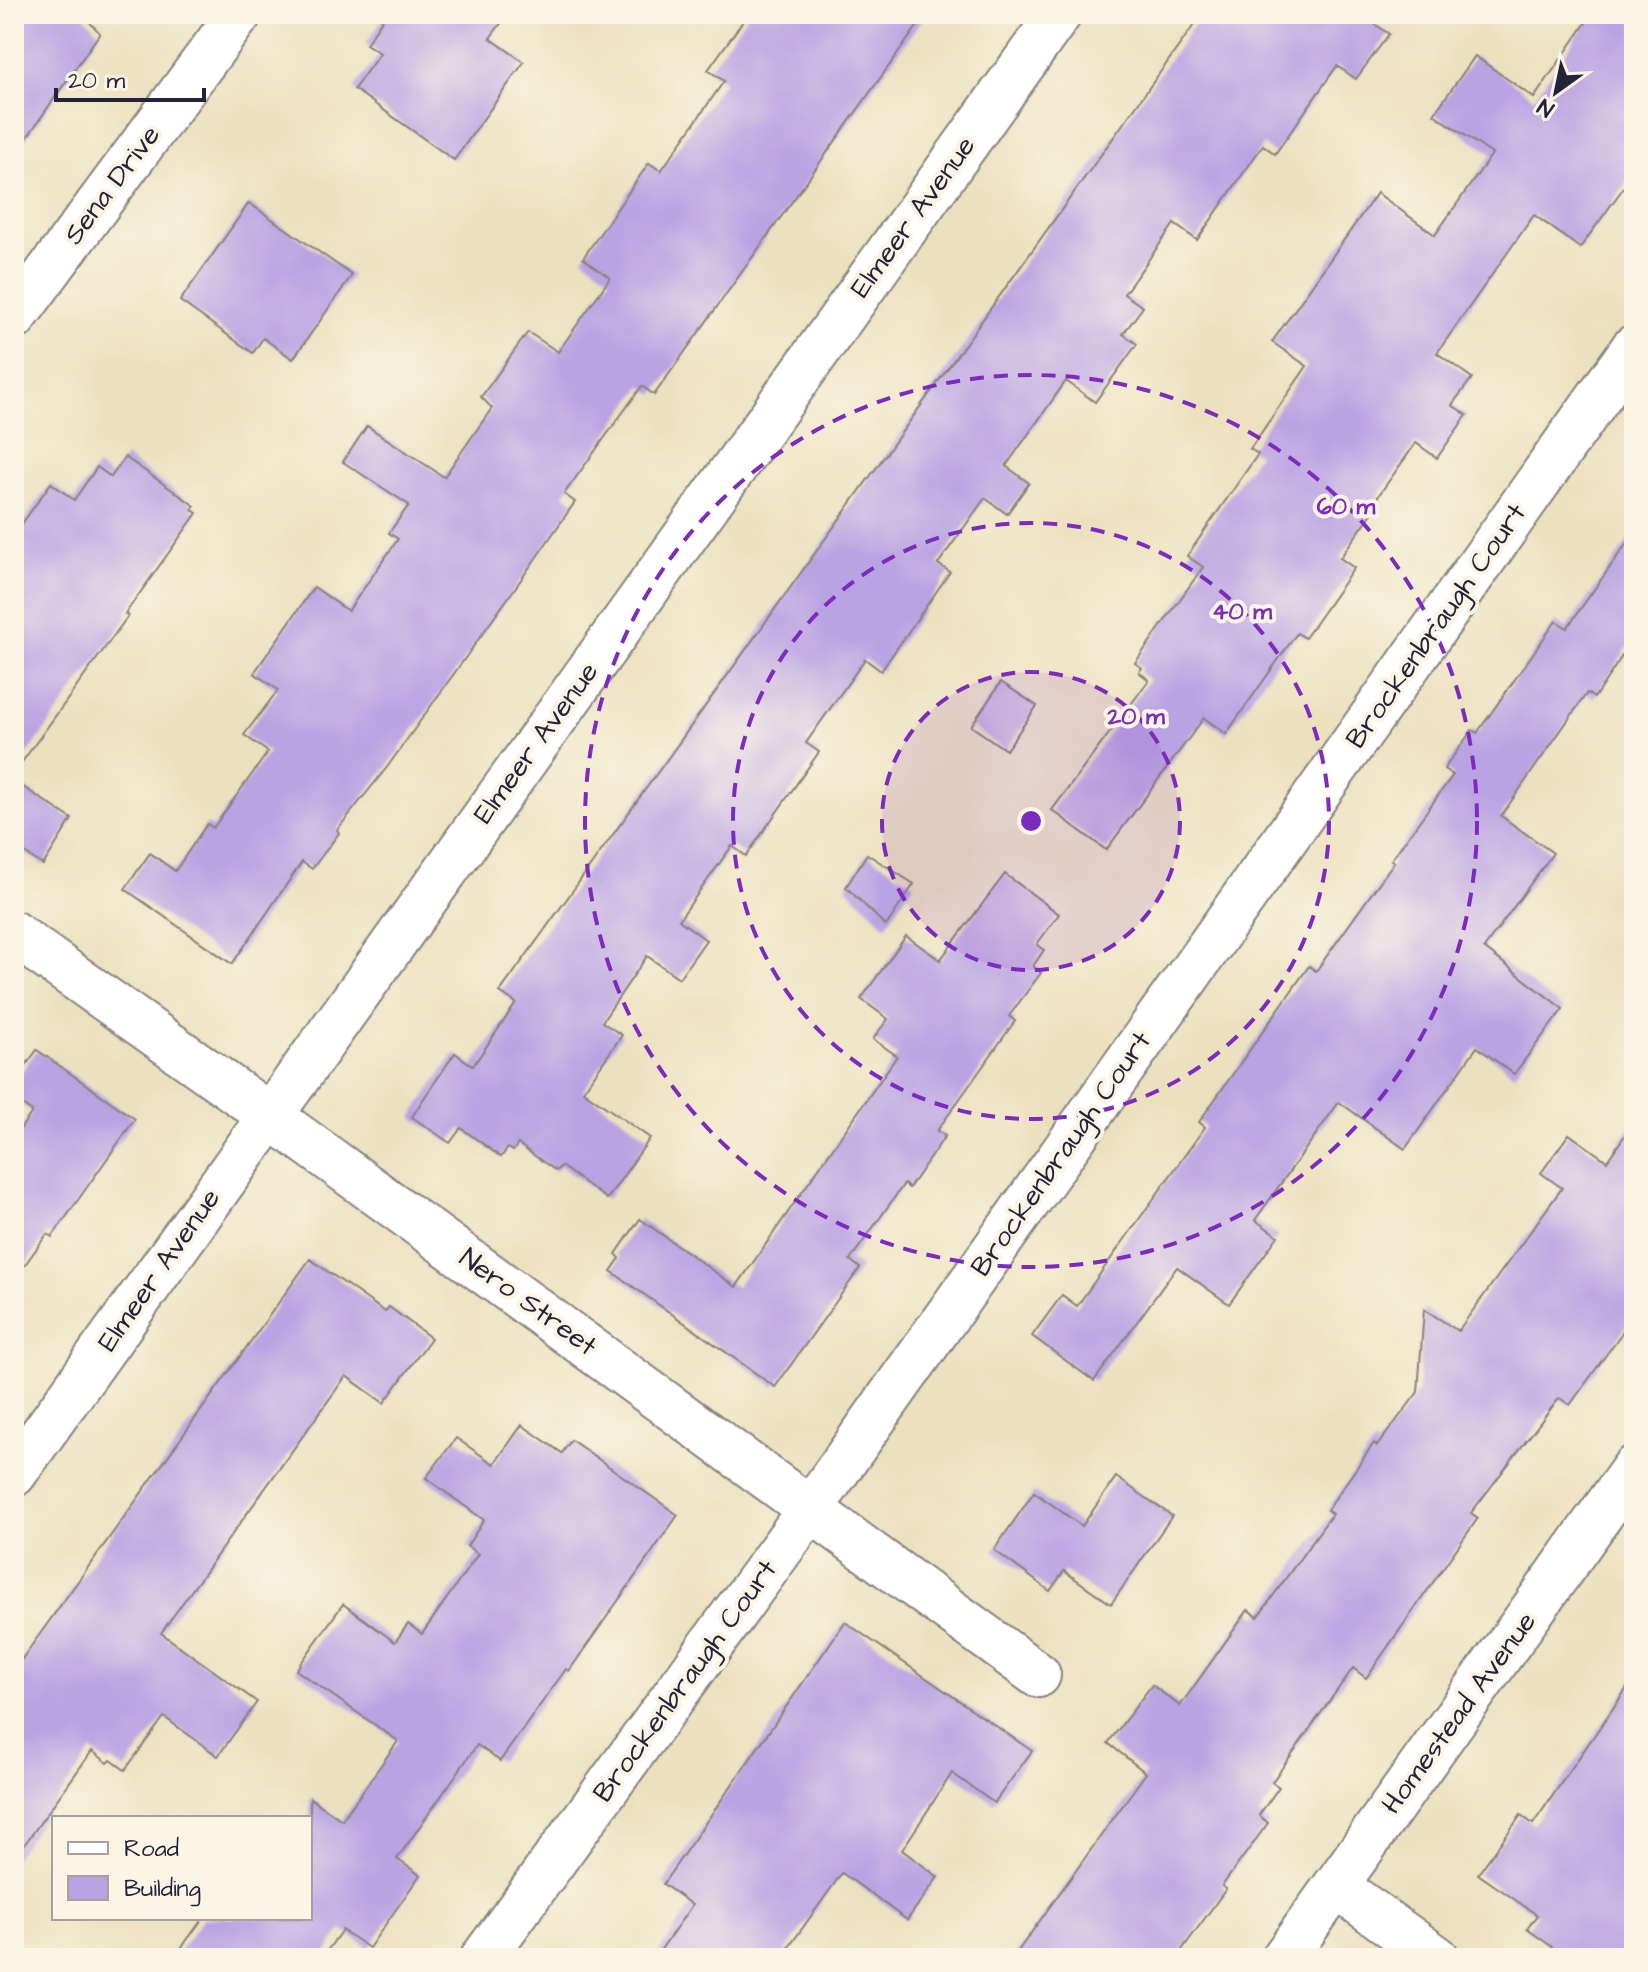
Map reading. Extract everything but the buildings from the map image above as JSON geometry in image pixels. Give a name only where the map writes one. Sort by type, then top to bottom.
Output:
[{"type":"street","name":"Sena Drive","points":[[14,318],[239,14]]},
{"type":"street","name":"Elmeer Avenue","points":[[14,1474],[1059,14]]},
{"type":"street","name":"Brockenbraugh Court","points":[[483,1958],[811,1508],[1634,347]]},
{"type":"street","name":"Nero Street","points":[[14,934],[269,1115],[1038,1675]]},
{"type":"street","name":"Homestead Avenue","points":[[1284,1958],[1634,1468]]},
{"type":"street","points":[[1336,1886],[1437,1958]]}]
